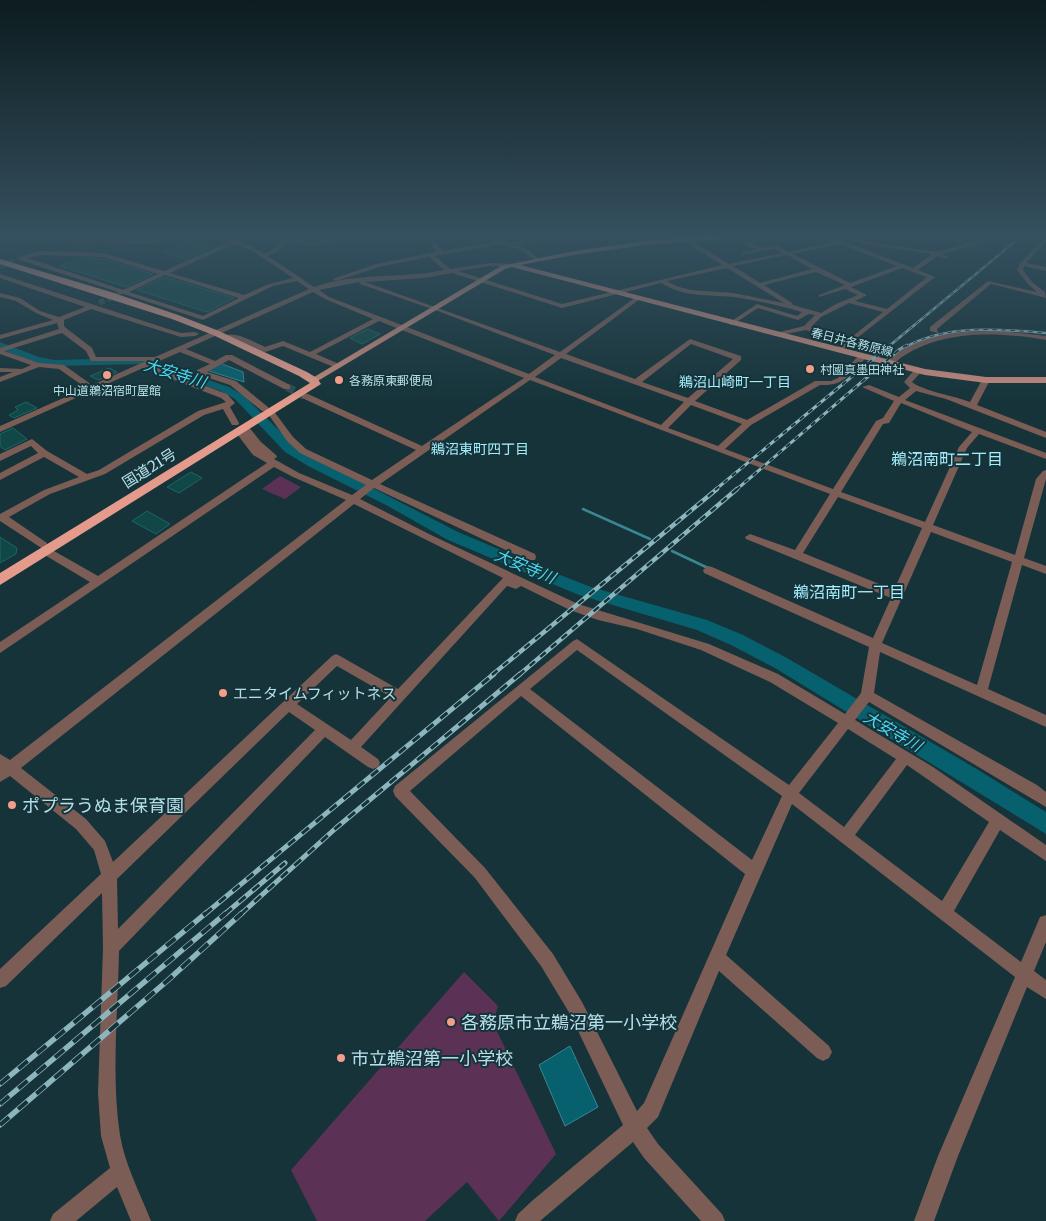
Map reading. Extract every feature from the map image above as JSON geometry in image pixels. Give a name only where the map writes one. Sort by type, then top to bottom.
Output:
[{"type":"highway","points":[[77,291],[96,300],[206,337],[289,375],[312,382]]},
{"type":"highway","points":[[98,291],[175,317],[220,335],[312,382]]},
{"type":"highway","points":[[267,410],[294,385],[294,381],[289,375]]},
{"type":"highway","name":"国道21号","points":[[0,572],[45,548],[312,382]]},
{"type":"highway","name":"国道21号","points":[[0,580],[45,548]]},
{"type":"main road","points":[[312,382],[465,291]]},
{"type":"main road","name":"春日井各務原線","points":[[610,291],[889,364],[986,380],[1046,380]]},
{"type":"main road","points":[[312,382],[336,366],[403,329]]},
{"type":"street","points":[[44,291],[165,331],[181,335],[195,334]]},
{"type":"street","points":[[115,291],[202,318],[259,291]]},
{"type":"street","points":[[122,293],[126,291]]},
{"type":"street","points":[[222,291],[246,298]]},
{"type":"street","points":[[220,335],[310,291]]},
{"type":"street","points":[[317,291],[327,298],[403,329],[662,429],[1046,570]]},
{"type":"street","points":[[383,291],[748,423]]},
{"type":"street","points":[[513,291],[562,306],[618,291]]},
{"type":"street","points":[[686,291],[705,296],[732,295],[793,307],[819,315],[826,314],[838,305],[864,295],[857,291]]},
{"type":"street","points":[[768,291],[793,307]]},
{"type":"street","points":[[821,296],[835,291]]},
{"type":"street","points":[[839,350],[915,291]]},
{"type":"street","points":[[935,331],[933,329],[979,291]]},
{"type":"street","points":[[1026,291],[1046,296]]},
{"type":"street","points":[[0,295],[18,299],[38,312],[61,320]]},
{"type":"street","points":[[141,1221],[121,1172],[111,1136],[107,1093],[111,948],[109,876],[100,846],[81,824],[3,768],[371,485],[421,449],[488,407],[638,298]]},
{"type":"street","points":[[850,301],[888,311]]},
{"type":"street","points":[[0,336],[61,320],[99,303]]},
{"type":"street","points":[[732,323],[757,306],[798,318],[808,311]]},
{"type":"street","points":[[175,317],[185,312]]},
{"type":"street","points":[[806,328],[819,315]]},
{"type":"street","points":[[309,355],[378,319]]},
{"type":"street","points":[[61,320],[60,326],[63,330],[89,350],[94,359],[133,358],[153,360]]},
{"type":"street","points":[[776,334],[806,328],[848,342]]},
{"type":"street","points":[[0,351],[63,330]]},
{"type":"street","points":[[0,430],[206,337],[220,335],[236,337],[265,350],[283,344],[336,366]]},
{"type":"street","points":[[889,364],[904,352],[920,343],[956,336],[1031,335],[1046,338]]},
{"type":"street","points":[[635,383],[690,341],[738,358],[662,429]]},
{"type":"street","points":[[180,349],[216,364]]},
{"type":"street","points":[[0,351],[38,365],[61,367],[91,388]]},
{"type":"street","points":[[720,450],[748,423],[818,383],[830,384],[837,381],[853,368],[854,364],[862,356]]},
{"type":"street","points":[[287,387],[229,357],[200,372],[232,383],[267,410],[290,439],[303,451],[371,485],[531,557]]},
{"type":"street","points":[[0,380],[38,365]]},
{"type":"street","points":[[143,365],[224,396],[243,426],[256,453],[273,463],[341,495],[354,498],[436,542],[592,614],[637,624],[714,651],[774,678],[928,771],[1046,854]]},
{"type":"street","points":[[0,370],[24,370]]},
{"type":"street","points":[[920,370],[908,380],[909,384],[915,388],[949,397],[1046,435]]},
{"type":"street","points":[[972,406],[986,380]]},
{"type":"street","points":[[866,387],[1046,456]]},
{"type":"street","points":[[797,555],[880,421],[886,421],[898,400],[915,388]]},
{"type":"street","points":[[305,396],[421,449]]},
{"type":"street","points":[[97,582],[1,517],[47,492],[102,472],[201,413],[228,404]]},
{"type":"street","points":[[243,426],[269,454],[281,462],[338,490],[341,495]]},
{"type":"street","points":[[525,1221],[545,1202],[635,1128],[651,1110],[754,871],[790,794],[867,696],[875,646],[963,447],[978,431]]},
{"type":"street","points":[[0,458],[32,442],[44,453],[87,478]]},
{"type":"street","points":[[0,477],[44,453]]},
{"type":"street","points":[[0,648],[273,463]]},
{"type":"street","points":[[980,692],[1019,559],[1041,503],[1042,479],[1046,473]]},
{"type":"street","points":[[750,537],[897,596]]},
{"type":"street","points":[[708,570],[1046,721]]},
{"type":"street","points":[[352,748],[505,581],[542,591]]},
{"type":"street","points":[[715,1221],[651,1151],[635,1128],[576,1008],[547,960],[480,873],[400,791],[577,644],[790,794],[1046,991]]},
{"type":"street","points":[[0,980],[336,659],[399,696]]},
{"type":"street","points":[[521,689],[754,871]]},
{"type":"street","points":[[867,696],[1032,790],[1046,800]]},
{"type":"street","points":[[289,705],[373,763]]},
{"type":"street","points":[[111,948],[324,729]]},
{"type":"street","points":[[845,837],[902,761]]},
{"type":"street","points":[[944,913],[996,824]]},
{"type":"street","points":[[924,1221],[948,1156],[1046,923]]},
{"type":"street","points":[[717,958],[822,1052]]},
{"type":"street","points":[[60,1221],[121,1172]]},
{"type":"shaded area","points":[[280,476],[301,487],[285,499],[262,489]]},
{"type":"shaded area","points":[[464,972],[498,1006],[493,1023],[556,1154],[499,1221],[467,1182],[425,1221],[317,1221],[291,1170]]},
{"type":"water","points":[[220,363],[243,372],[244,382],[206,370]]},
{"type":"water","points":[[570,1046],[598,1107],[565,1126],[539,1065]]},
{"type":"building","points":[[140,291],[211,291],[234,298],[207,312]]},
{"type":"building","points":[[368,329],[380,334],[362,344],[350,338]]},
{"type":"building","points":[[109,368],[117,372],[98,380],[90,376]]},
{"type":"building","points":[[26,402],[37,408],[14,418],[9,415],[18,410],[15,407]]},
{"type":"building","points":[[13,428],[27,439],[5,450],[0,446],[0,434]]},
{"type":"building","points":[[191,472],[202,478],[179,493],[167,487]]},
{"type":"building","points":[[147,511],[170,524],[156,534],[132,521]]},
{"type":"building","points":[[0,537],[17,548],[16,554],[0,563]]},
{"type":"waterway","name":"大安寺川","points":[[0,345],[36,360],[54,363],[142,361],[225,389],[239,397],[290,449],[313,463],[453,536],[545,575],[585,591],[701,625],[737,640],[781,663],[968,774],[1046,824]]},
{"type":"waterway","points":[[583,509],[650,539]]},
{"type":"waterway","points":[[672,551],[708,568]]},
{"type":"tunnel","points":[[99,303],[119,294]]},
{"type":"tunnel","points":[[287,387],[305,396]]},
{"type":"railway","points":[[888,347],[955,291]]},
{"type":"railway","points":[[905,347],[921,340],[956,331],[1010,330],[1046,333]]},
{"type":"railway","points":[[715,490],[890,345]]},
{"type":"railway","points":[[736,490],[907,345]]},
{"type":"railway","points":[[492,675],[717,489]]},
{"type":"railway","points":[[519,675],[737,489]]},
{"type":"railway","points":[[205,914],[494,674]]},
{"type":"railway","points":[[241,914],[336,828],[520,674]]},
{"type":"railway","points":[[225,914],[285,863]]},
{"type":"railway","points":[[0,1084],[206,913]]},
{"type":"railway","points":[[0,1104],[226,913]]},
{"type":"railway","points":[[0,1125],[167,981],[242,913]]},
{"type":"place","name":"村國真墨田神社","points":[[810,369]]},
{"type":"place","name":"中山道鵜沼宿町屋館","points":[[107,375]]},
{"type":"place","name":"各務原東郵便局","points":[[339,380]]},
{"type":"place","name":"エニタイムフィットネス","points":[[223,693]]},
{"type":"place","name":"ポプラうぬま保育園","points":[[12,805]]},
{"type":"place","name":"各務原市立鵜沼第一小学校","points":[[451,1022]]},
{"type":"place","name":"市立鵜沼第一小学校","points":[[341,1058]]},
{"type":"district","name":"鵜沼山崎町一丁目","points":[[735,382]]},
{"type":"district","name":"鵜沼東町四丁目","points":[[480,449]]},
{"type":"district","name":"鵜沼南町二丁目","points":[[947,459]]},
{"type":"district","name":"鵜沼南町一丁目","points":[[849,592]]}]
